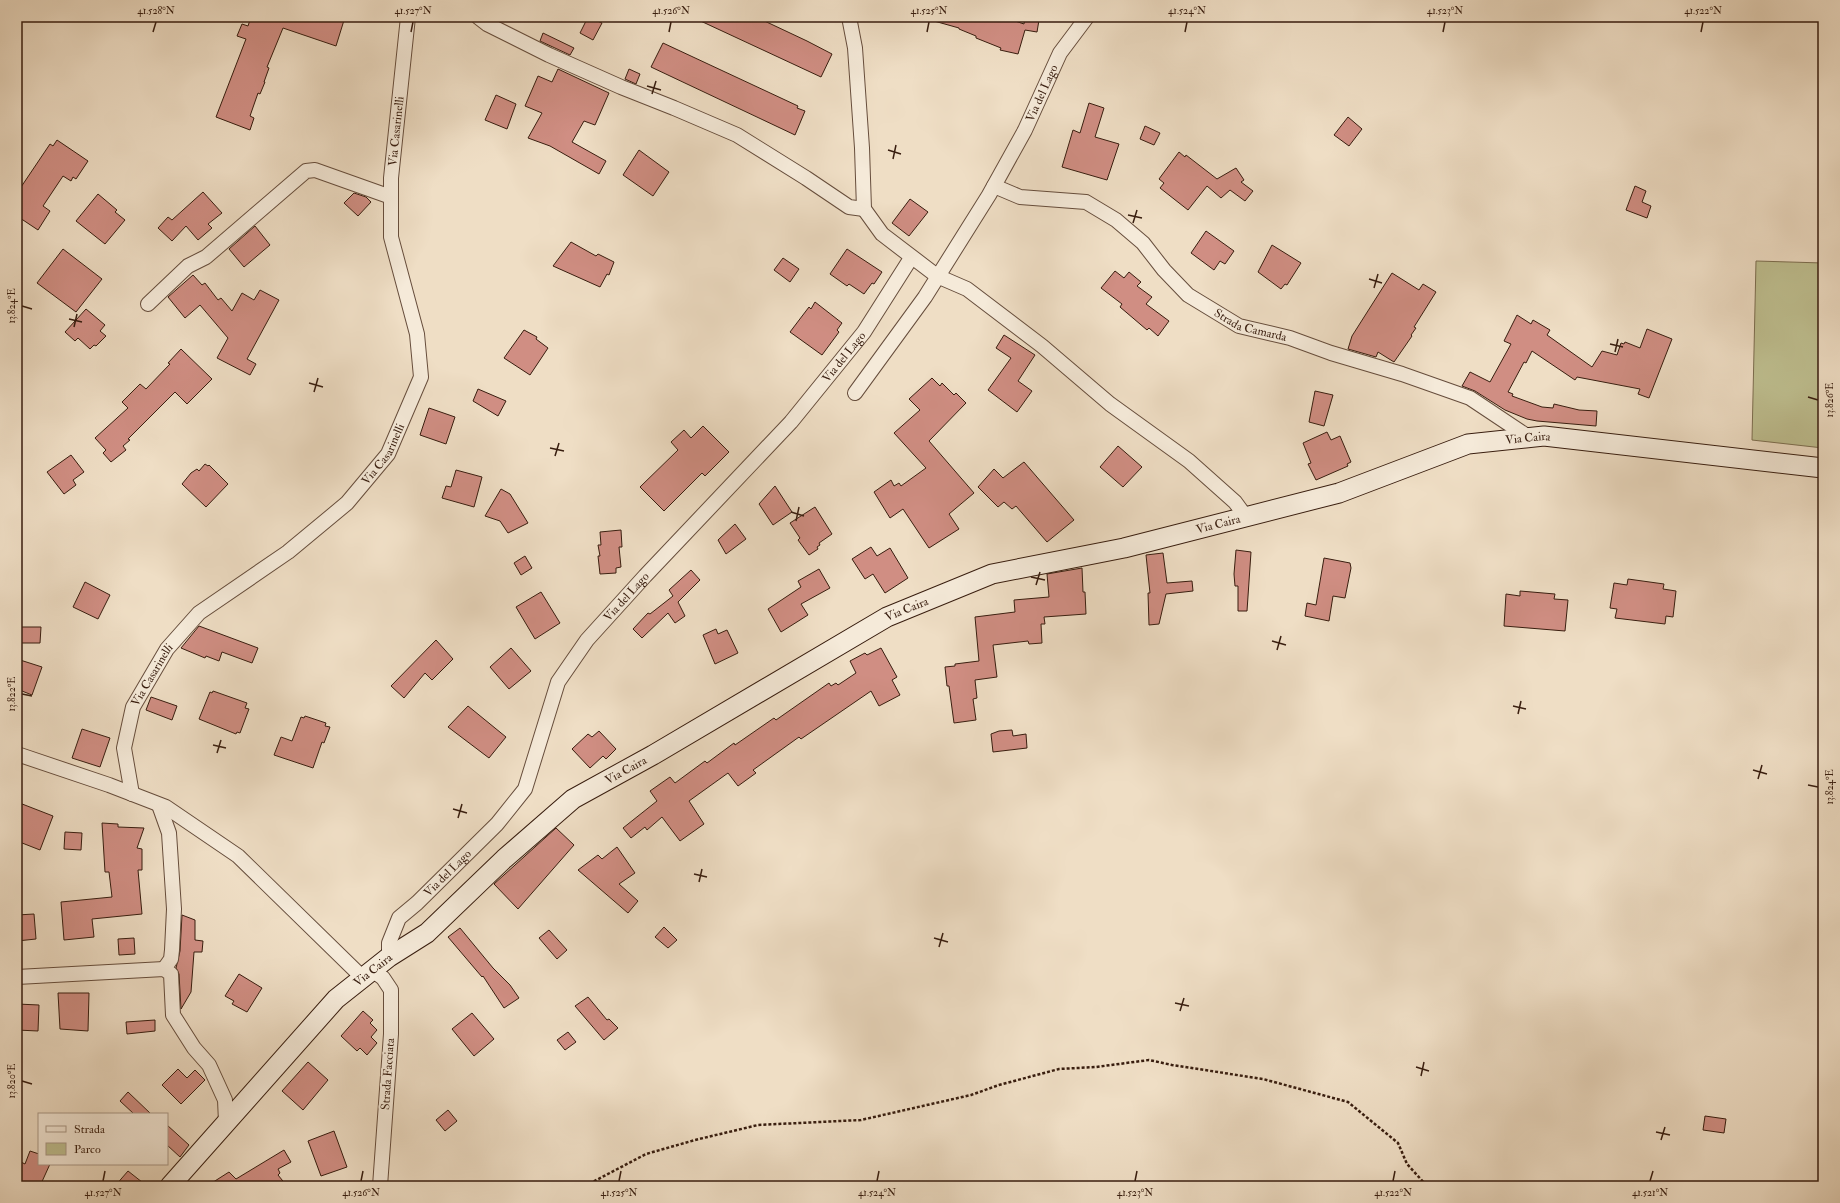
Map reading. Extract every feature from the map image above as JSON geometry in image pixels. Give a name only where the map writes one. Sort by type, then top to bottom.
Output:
[{"type":"street","name":"Via Casarinelli","points":[[132,794],[124,748],[133,707],[166,649],[199,613],[288,552],[347,503],[388,454],[421,377],[417,334],[391,237],[391,178],[408,17]]},
{"type":"street","points":[[478,17],[488,24],[549,55],[621,88],[674,108],[736,135],[806,178],[849,207],[864,209]]},
{"type":"street","points":[[850,17],[856,56],[864,209],[882,234],[911,258],[938,276],[967,289],[1042,346],[1110,404],[1189,461],[1235,502],[1246,517]]},
{"type":"street","name":"Via del Lago","points":[[855,393],[938,276],[994,186],[1025,130],[1060,53],[1087,17]]},
{"type":"street","points":[[148,304],[188,266],[206,257],[306,171],[315,170],[391,197]]},
{"type":"street","name":"Strada Camarda","points":[[994,186],[1020,196],[1086,202],[1116,220],[1143,243],[1164,270],[1188,295],[1239,326],[1290,338],[1331,353],[1402,374],[1470,398],[1530,438]]},
{"type":"street","name":"Via del Lago","points":[[389,957],[389,943],[399,918],[417,903],[497,824],[524,790],[558,682],[587,640],[645,576],[791,422],[864,332],[911,258]]},
{"type":"street","name":"Via Caira","points":[[170,1186],[336,999],[389,957],[427,933],[504,860],[573,799],[653,755],[886,617],[992,574],[1124,548],[1339,493],[1468,444],[1544,436],[1823,468]]},
{"type":"street","name":"Strada Facciata","points":[[17,754],[132,794],[166,808],[238,856],[368,974],[383,978],[391,990],[391,1034],[380,1186]]},
{"type":"street","points":[[159,805],[169,834],[174,909],[172,950],[170,959],[164,969]]},
{"type":"street","points":[[17,977],[164,969],[171,974],[173,1015],[194,1048],[209,1065],[225,1100],[226,1122]]},
{"type":"path","points":[[585,1186],[646,1154],[695,1140],[758,1125],[861,1120],[971,1095],[999,1085],[1060,1069],[1096,1067],[1149,1060],[1263,1079],[1348,1102],[1398,1143],[1407,1164],[1427,1186]]},
{"type":"green space","points":[[1756,261],[1823,263],[1823,448],[1752,440]]},
{"type":"building","points":[[251,17],[345,17],[336,46],[283,28],[267,67],[269,68],[265,82],[260,94],[258,93],[250,116],[254,118],[250,130],[216,117],[246,39],[237,36],[242,24],[248,26]]},
{"type":"building","points":[[588,17],[602,23],[593,40],[580,33]]},
{"type":"building","points":[[692,17],[756,17],[832,54],[821,77]]},
{"type":"building","points":[[934,17],[1003,17],[1024,24],[1025,17],[1039,20],[1037,32],[1025,30],[1018,54],[1000,50],[1001,48],[976,38],[976,36],[959,28],[934,21]]},
{"type":"building","points":[[543,33],[574,48],[570,55],[540,41]]},
{"type":"building","points":[[663,43],[798,106],[797,108],[805,111],[795,135],[651,67]]},
{"type":"building","points":[[558,69],[609,93],[595,125],[584,121],[572,142],[606,161],[599,174],[550,146],[528,138],[542,113],[525,106],[538,76],[552,82]]},
{"type":"building","points":[[629,69],[640,74],[636,84],[625,79]]},
{"type":"building","points":[[496,95],[516,104],[507,129],[485,120]]},
{"type":"building","points":[[1089,103],[1104,108],[1095,137],[1119,144],[1107,180],[1062,167],[1073,130],[1080,133]]},
{"type":"building","points":[[1348,117],[1362,129],[1349,146],[1334,135]]},
{"type":"building","points":[[1145,126],[1160,133],[1154,145],[1140,139]]},
{"type":"building","points":[[57,140],[88,161],[76,179],[73,177],[71,181],[63,176],[43,206],[50,211],[38,230],[17,216],[17,193],[50,144],[53,146]]},
{"type":"building","points":[[639,150],[669,172],[653,196],[623,175]]},
{"type":"building","points":[[1179,152],[1185,157],[1186,155],[1217,179],[1236,168],[1244,180],[1241,182],[1253,191],[1245,201],[1230,190],[1221,198],[1207,186],[1188,210],[1160,188],[1164,183],[1159,179]]},
{"type":"building","points":[[1635,186],[1646,191],[1642,202],[1651,206],[1647,218],[1626,210]]},
{"type":"building","points":[[203,192],[222,213],[208,224],[212,228],[198,240],[186,226],[172,241],[158,228],[168,217],[172,220]]},
{"type":"building","points":[[354,193],[366,197],[371,202],[358,216],[344,203]]},
{"type":"building","points":[[98,194],[117,210],[115,212],[125,220],[105,244],[76,221]]},
{"type":"building","points":[[910,199],[928,212],[909,236],[892,223]]},
{"type":"building","points":[[255,226],[270,245],[244,267],[229,249]]},
{"type":"building","points":[[1206,231],[1234,251],[1225,264],[1220,261],[1214,270],[1191,253]]},
{"type":"building","points":[[571,242],[596,256],[598,254],[614,262],[609,275],[607,274],[600,287],[553,266]]},
{"type":"building","points":[[1272,245],[1301,263],[1287,285],[1285,284],[1281,289],[1258,272]]},
{"type":"building","points":[[63,249],[102,279],[76,312],[37,283]]},
{"type":"building","points":[[847,249],[882,272],[874,284],[872,283],[864,294],[849,284],[847,286],[830,274]]},
{"type":"building","points":[[783,258],[799,269],[790,282],[774,270]]},
{"type":"building","points":[[1115,271],[1124,278],[1129,272],[1141,282],[1137,286],[1152,297],[1146,304],[1169,321],[1158,336],[1149,328],[1147,330],[1120,307],[1122,304],[1101,288]]},
{"type":"building","points":[[1392,273],[1419,290],[1423,284],[1436,292],[1414,327],[1416,328],[1411,335],[1412,336],[1394,362],[1378,352],[1376,357],[1348,349],[1352,336]]},
{"type":"building","points":[[193,275],[202,285],[205,283],[218,300],[221,298],[232,311],[242,293],[254,300],[260,290],[279,300],[247,359],[256,364],[250,375],[217,358],[228,338],[200,305],[185,318],[168,297]]},
{"type":"building","points":[[815,302],[842,323],[837,330],[839,332],[822,355],[790,332],[809,307],[811,309]]},
{"type":"building","points":[[86,309],[105,325],[100,331],[106,336],[96,346],[94,345],[90,349],[78,338],[75,341],[65,332]]},
{"type":"building","points":[[1517,315],[1531,324],[1533,320],[1550,330],[1547,335],[1592,367],[1602,351],[1617,355],[1621,343],[1624,344],[1625,342],[1640,348],[1647,329],[1672,339],[1649,398],[1638,394],[1640,389],[1577,377],[1575,380],[1532,351],[1526,363],[1524,362],[1508,392],[1513,394],[1512,396],[1542,407],[1553,408],[1554,404],[1579,410],[1597,411],[1596,426],[1537,421],[1527,419],[1505,410],[1475,391],[1462,386],[1470,372],[1490,382],[1511,344],[1504,341]]},
{"type":"building","points":[[524,330],[537,337],[536,339],[548,348],[530,375],[504,358]]},
{"type":"building","points":[[1004,335],[1035,355],[1018,381],[1032,391],[1017,412],[988,390],[1011,358],[996,348]]},
{"type":"building","points":[[181,349],[212,379],[187,404],[175,392],[128,439],[130,440],[123,446],[126,450],[111,462],[103,453],[106,450],[95,438],[128,408],[122,402],[140,384],[146,389],[170,364],[168,363]]},
{"type":"building","points":[[932,378],[940,386],[942,383],[954,395],[956,393],[966,403],[929,441],[974,493],[949,514],[959,529],[929,548],[903,509],[890,518],[874,492],[891,480],[894,486],[899,483],[901,486],[926,468],[894,433],[920,410],[909,399]]},
{"type":"building","points":[[478,389],[506,401],[498,416],[473,401]]},
{"type":"building","points":[[1315,391],[1333,395],[1324,426],[1309,422]]},
{"type":"building","points":[[429,408],[455,417],[446,444],[420,435]]},
{"type":"building","points":[[703,426],[729,452],[705,476],[702,473],[664,511],[640,487],[678,450],[671,442],[684,430],[691,438]]},
{"type":"building","points":[[1327,432],[1331,440],[1340,436],[1351,462],[1347,464],[1348,466],[1316,480],[1308,464],[1311,463],[1303,443]]},
{"type":"building","points":[[1118,446],[1142,467],[1123,487],[1100,467]]},
{"type":"building","points":[[71,455],[84,472],[73,480],[76,485],[64,494],[47,472]]},
{"type":"building","points":[[1024,462],[1074,520],[1047,542],[1016,506],[1012,509],[1004,502],[998,507],[978,487],[994,469],[1003,478]]},
{"type":"building","points":[[205,464],[208,466],[209,465],[228,484],[206,507],[182,484],[191,473],[197,469],[199,471]]},
{"type":"building","points":[[456,470],[482,477],[474,507],[442,498],[446,486],[451,487]]},
{"type":"building","points":[[775,486],[792,512],[773,525],[759,504]]},
{"type":"building","points":[[501,489],[510,494],[528,523],[508,533],[500,521],[485,516]]},
{"type":"building","points":[[815,507],[832,534],[819,543],[820,545],[817,547],[818,549],[809,555],[798,540],[800,538],[790,523]]},
{"type":"building","points":[[735,524],[746,539],[726,554],[718,540]]},
{"type":"building","points":[[621,530],[622,547],[619,547],[621,567],[616,568],[616,573],[600,574],[598,556],[600,556],[598,545],[601,545],[600,532]]},
{"type":"building","points":[[871,547],[877,556],[890,548],[908,578],[885,593],[873,574],[865,579],[852,559]]},
{"type":"building","points":[[1236,550],[1251,552],[1247,611],[1238,611],[1238,586],[1235,586],[1234,574]]},
{"type":"building","points":[[1163,553],[1167,583],[1192,581],[1193,591],[1166,594],[1159,624],[1149,625],[1148,593],[1150,593],[1146,555]]},
{"type":"building","points":[[525,556],[532,568],[521,575],[514,563]]},
{"type":"building","points":[[1324,558],[1350,563],[1351,568],[1345,598],[1333,596],[1329,621],[1305,616],[1307,603],[1316,605]]},
{"type":"building","points":[[1082,568],[1086,614],[1044,617],[1045,624],[1041,624],[1042,643],[1029,644],[1028,641],[993,645],[997,677],[975,680],[977,698],[973,699],[976,720],[954,723],[945,667],[955,666],[955,664],[979,661],[975,617],[1015,612],[1014,600],[1049,597],[1047,574]]},
{"type":"building","points":[[819,569],[830,588],[801,604],[808,615],[781,632],[768,609],[801,587],[798,581]]},
{"type":"building","points":[[691,570],[700,580],[678,602],[685,616],[675,623],[668,613],[642,638],[633,629],[648,613],[650,614],[673,596],[669,590]]},
{"type":"building","points":[[1628,579],[1664,584],[1663,589],[1676,591],[1673,617],[1666,616],[1665,624],[1615,618],[1617,609],[1610,608],[1614,583],[1627,585]]},
{"type":"building","points":[[85,582],[110,595],[98,619],[73,607]]},
{"type":"building","points":[[1520,591],[1555,594],[1554,599],[1568,600],[1565,631],[1504,626],[1506,594],[1520,596]]},
{"type":"building","points":[[541,592],[560,623],[535,639],[516,607]]},
{"type":"building","points":[[199,626],[258,648],[252,663],[222,652],[219,661],[206,656],[205,658],[181,648]]},
{"type":"building","points":[[21,627],[41,627],[40,643],[20,643]]},
{"type":"building","points":[[716,629],[718,634],[727,630],[738,653],[715,664],[703,635]]},
{"type":"building","points":[[436,640],[453,659],[432,680],[425,673],[404,698],[391,686]]},
{"type":"building","points":[[511,648],[531,671],[509,689],[490,667]]},
{"type":"building","points":[[881,648],[897,677],[892,680],[900,695],[879,706],[871,691],[801,739],[799,737],[753,770],[756,773],[738,786],[728,773],[689,801],[704,824],[680,841],[662,817],[647,830],[645,827],[631,838],[623,828],[657,801],[650,791],[670,777],[675,783],[705,761],[707,763],[734,743],[735,745],[774,718],[776,720],[829,683],[831,686],[836,683],[838,685],[856,673],[850,661],[865,653],[867,655]]},
{"type":"building","points":[[17,659],[42,667],[32,695],[17,689]]},
{"type":"building","points":[[213,691],[247,703],[245,708],[249,709],[240,733],[237,732],[236,734],[199,719],[210,692],[212,693]]},
{"type":"building","points":[[151,697],[177,706],[172,720],[146,710]]},
{"type":"building","points":[[468,706],[506,737],[489,758],[448,727]]},
{"type":"building","points":[[305,716],[326,723],[325,726],[330,727],[324,743],[322,742],[313,768],[274,755],[281,737],[292,741],[301,717],[304,718]]},
{"type":"building","points":[[82,729],[110,738],[100,767],[72,758]]},
{"type":"building","points":[[1012,730],[1013,736],[1026,734],[1027,748],[993,752],[991,734],[999,731]]},
{"type":"building","points":[[599,731],[616,749],[606,759],[603,756],[590,768],[572,749],[588,734],[592,737]]},
{"type":"building","points":[[17,802],[53,816],[40,850],[17,841]]},
{"type":"building","points":[[102,823],[118,824],[118,827],[144,828],[137,848],[142,849],[142,870],[138,870],[142,914],[92,919],[94,937],[64,940],[61,902],[112,897],[109,872],[105,872]]},
{"type":"building","points":[[556,828],[574,845],[518,909],[494,884]]},
{"type":"building","points":[[65,832],[82,833],[81,850],[64,849]]},
{"type":"building","points":[[617,847],[635,873],[619,884],[638,901],[628,913],[578,870],[598,855],[602,859]]},
{"type":"building","points":[[34,914],[36,939],[17,941],[17,915]]},
{"type":"building","points":[[182,915],[195,920],[195,940],[203,941],[202,952],[194,952],[191,992],[181,1009],[179,974],[176,968],[180,951]]},
{"type":"building","points":[[664,927],[677,940],[668,948],[655,937]]},
{"type":"building","points":[[460,928],[493,968],[510,985],[519,998],[504,1008],[483,976],[482,977],[448,937]]},
{"type":"building","points":[[549,930],[567,950],[557,959],[539,938]]},
{"type":"building","points":[[134,938],[135,954],[119,955],[118,939]]},
{"type":"building","points":[[239,974],[262,988],[247,1012],[232,1004],[234,1001],[225,996]]},
{"type":"building","points":[[58,993],[89,993],[88,1031],[60,1029]]},
{"type":"building","points":[[588,997],[607,1020],[609,1019],[618,1028],[604,1040],[575,1006]]},
{"type":"building","points":[[17,1004],[39,1005],[38,1031],[17,1030]]},
{"type":"building","points":[[363,1011],[373,1020],[370,1023],[377,1030],[371,1037],[377,1043],[367,1055],[360,1048],[357,1051],[341,1036]]},
{"type":"building","points":[[472,1013],[494,1039],[474,1056],[452,1029]]},
{"type":"building","points":[[155,1020],[155,1031],[127,1034],[126,1022]]},
{"type":"building","points":[[568,1032],[576,1042],[565,1050],[557,1040]]},
{"type":"building","points":[[308,1062],[328,1080],[303,1110],[282,1091]]},
{"type":"building","points":[[178,1069],[187,1078],[195,1070],[205,1080],[181,1104],[162,1085]]},
{"type":"building","points":[[128,1092],[150,1113],[133,1113],[120,1101]]},
{"type":"building","points":[[448,1110],[457,1121],[445,1131],[436,1120]]},
{"type":"building","points":[[1705,1116],[1726,1119],[1724,1133],[1703,1130]]},
{"type":"building","points":[[168,1126],[189,1145],[180,1157],[168,1146]]},
{"type":"building","points":[[334,1131],[347,1167],[321,1176],[308,1141]]},
{"type":"building","points":[[284,1150],[291,1162],[278,1169],[280,1173],[278,1175],[287,1186],[207,1186],[229,1172],[236,1179]]},
{"type":"building","points":[[30,1151],[38,1154],[38,1165],[50,1165],[40,1186],[17,1186],[17,1160],[25,1164]]},
{"type":"building","points":[[128,1171],[147,1186],[115,1186]]}]
